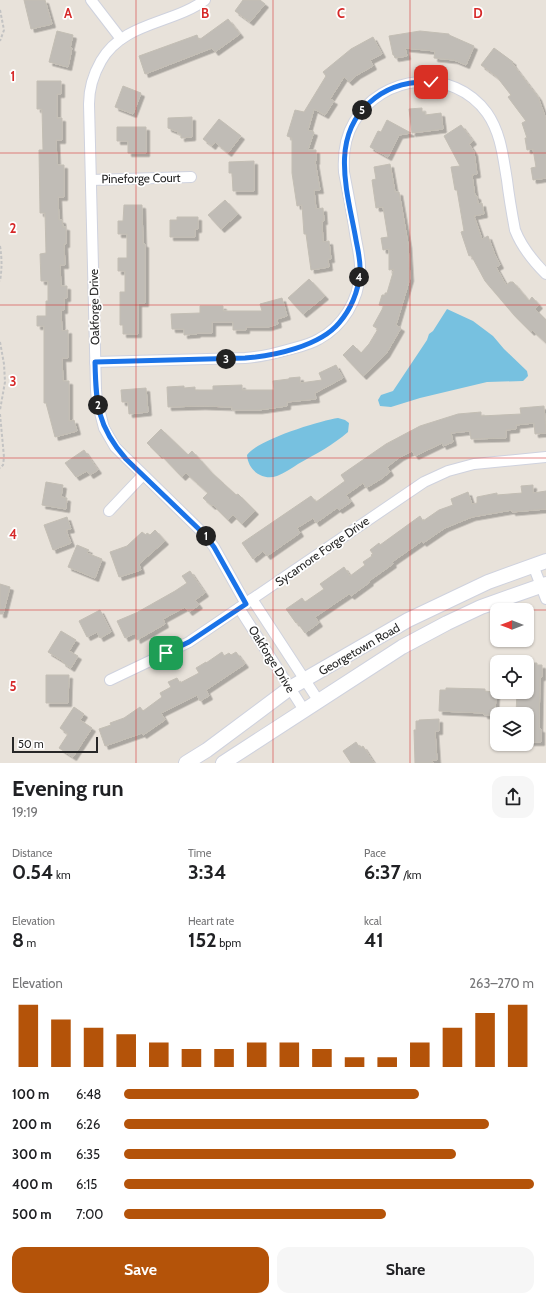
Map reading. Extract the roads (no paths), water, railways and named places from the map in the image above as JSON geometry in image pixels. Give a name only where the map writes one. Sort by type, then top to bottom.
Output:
[{"type":"main road","name":"Georgetown Road","points":[[186,763],[207,750],[290,688],[408,620],[488,582],[540,563]]},
{"type":"main road","name":"Georgetown Road","points":[[223,763],[318,700],[402,647],[481,607],[543,585]]},
{"type":"street","points":[[91,0],[120,39]]},
{"type":"street","name":"Oakforge Drive","points":[[206,0],[189,10],[134,31],[120,39],[105,54],[94,73],[91,83],[89,99],[97,401],[104,428],[119,451],[205,535],[214,547],[290,688],[304,710]]},
{"type":"street","points":[[95,362],[245,358],[262,356],[308,344],[323,337],[336,326],[347,314],[352,305],[360,273],[359,257],[344,172],[347,138],[354,122],[363,109],[374,98],[388,90],[409,83],[431,82],[452,87],[470,98],[486,113],[494,126],[501,147],[515,230],[519,240],[530,257],[546,274]]},
{"type":"street","name":"Pineforge Court","points":[[91,180],[191,177]]},
{"type":"street","name":"Sycamore Forge Drive","points":[[110,680],[183,645],[246,604],[424,482],[448,471],[474,464],[546,457]]},
{"type":"street","points":[[109,511],[143,475]]},
{"type":"street","points":[[540,563],[546,599]]},
{"type":"street","points":[[246,604],[305,680],[318,700]]},
{"type":"water","points":[[447,309],[473,321],[493,336],[527,371],[528,376],[523,381],[487,382],[420,398],[391,407],[380,406],[378,400],[381,395],[393,391],[427,340],[429,334],[433,331]]},
{"type":"water","points":[[338,418],[349,423],[348,432],[324,449],[277,476],[261,476],[253,470],[250,465],[247,455],[263,443],[303,427]]}]
